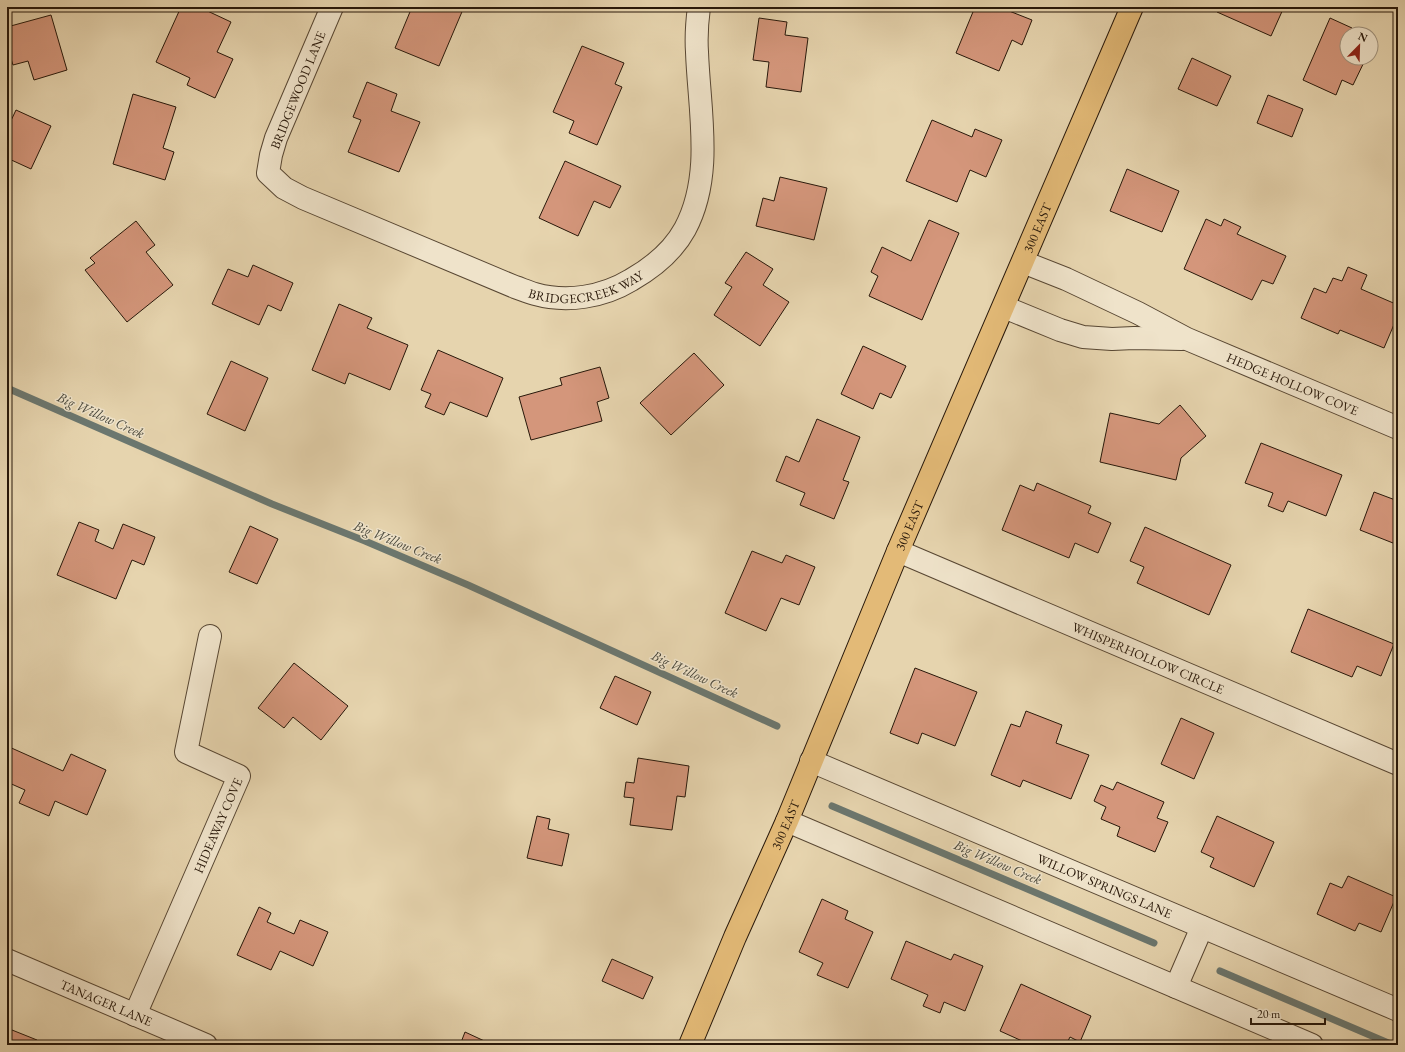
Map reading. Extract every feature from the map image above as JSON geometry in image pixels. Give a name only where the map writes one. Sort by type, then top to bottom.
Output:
[{"type":"main road","name":"300 EAST","points":[[690,1045],[735,937],[787,821],[898,551],[1132,7]]},
{"type":"street","name":"BRIDGEWOOD LANE","points":[[268,173],[276,138],[332,7]]},
{"type":"street","name":"BRIDGECREEK WAY","points":[[268,173],[284,188],[303,198],[535,294],[556,298],[578,298],[599,294],[625,284],[649,270],[669,251],[685,229],[696,202],[702,174],[697,51],[699,7]]},
{"type":"street","name":"HEDGE HOLLOW COVE","points":[[1023,262],[1066,279],[1188,339],[1398,428]]},
{"type":"street","name":"HEDGE HOLLOW COVE","points":[[1004,307],[1060,330],[1083,337],[1112,339],[1188,339]]},
{"type":"street","name":"WHISPERHOLLOW CIRCLE","points":[[898,551],[1398,764]]},
{"type":"street","name":"HIDEAWAY COVE","points":[[135,1015],[239,776],[186,752],[210,636]]},
{"type":"street","name":"WILLOW SPRINGS LANE","points":[[811,761],[1398,1010]]},
{"type":"street","points":[[787,821],[1312,1045]]},
{"type":"street","points":[[1176,987],[1202,927]]},
{"type":"street","name":"TANAGER LANE","points":[[7,960],[206,1045]]},
{"type":"building","points":[[181,7],[199,7],[231,22],[217,52],[233,59],[215,98],[187,85],[190,78],[156,62]]},
{"type":"building","points":[[412,7],[464,7],[439,66],[395,48]]},
{"type":"building","points":[[975,7],[999,7],[1032,20],[1022,45],[1012,40],[999,71],[956,53]]},
{"type":"building","points":[[1219,7],[1284,7],[1271,36],[1217,12]]},
{"type":"building","points":[[51,15],[67,70],[34,80],[28,61],[13,65],[7,46],[7,27]]},
{"type":"building","points":[[759,18],[787,22],[785,35],[808,38],[801,92],[766,87],[769,62],[753,60]]},
{"type":"building","points":[[1330,18],[1348,26],[1339,26],[1339,66],[1362,66],[1353,85],[1342,80],[1336,95],[1303,80]]},
{"type":"building","points":[[582,46],[624,63],[615,84],[622,87],[597,145],[569,133],[574,121],[553,112]]},
{"type":"building","points":[[1192,58],[1231,76],[1217,106],[1178,89]]},
{"type":"building","points":[[367,82],[397,94],[391,111],[420,122],[399,172],[348,152],[361,120],[353,117]]},
{"type":"building","points":[[133,94],[176,107],[163,148],[174,152],[165,180],[113,164]]},
{"type":"building","points":[[1268,95],[1303,109],[1292,137],[1257,123]]},
{"type":"building","points":[[16,110],[51,126],[31,169],[7,158],[7,129]]},
{"type":"building","points":[[932,120],[972,137],[975,129],[1002,140],[986,177],[970,170],[957,202],[906,181]]},
{"type":"building","points":[[565,161],[621,186],[610,208],[594,201],[578,236],[539,218]]},
{"type":"building","points":[[1127,169],[1179,191],[1162,232],[1110,211]]},
{"type":"building","points":[[780,177],[827,188],[814,240],[756,226],[763,198],[774,201]]},
{"type":"building","points":[[1206,219],[1221,226],[1224,219],[1241,227],[1237,234],[1286,256],[1273,284],[1262,280],[1252,300],[1184,269]]},
{"type":"building","points":[[929,220],[959,233],[922,320],[869,296],[878,276],[871,272],[882,247],[911,261]]},
{"type":"building","points":[[136,221],[155,245],[146,252],[173,285],[127,322],[85,270],[95,263],[90,258]]},
{"type":"building","points":[[746,252],[773,269],[763,285],[789,302],[760,346],[714,315],[732,287],[725,283]]},
{"type":"building","points":[[253,265],[293,283],[281,311],[268,305],[259,325],[212,304],[228,269],[248,277]]},
{"type":"building","points":[[1348,267],[1367,275],[1361,289],[1398,305],[1398,315],[1384,348],[1340,330],[1338,334],[1301,318],[1314,288],[1326,293],[1333,278],[1342,281]]},
{"type":"building","points":[[339,304],[372,318],[367,328],[408,345],[390,390],[349,373],[345,384],[312,370]]},
{"type":"building","points":[[863,346],[906,366],[891,398],[880,393],[873,409],[841,394]]},
{"type":"building","points":[[438,350],[503,378],[487,417],[450,402],[444,415],[425,407],[431,394],[421,390]]},
{"type":"building","points":[[694,353],[724,385],[671,435],[640,403]]},
{"type":"building","points":[[231,361],[268,378],[245,431],[207,414]]},
{"type":"building","points":[[600,367],[609,398],[597,402],[602,421],[531,440],[519,397],[562,385],[560,378]]},
{"type":"building","points":[[1180,405],[1206,436],[1181,458],[1176,480],[1100,462],[1110,413],[1159,424]]},
{"type":"building","points":[[817,419],[860,437],[843,480],[849,482],[834,519],[800,505],[805,493],[776,481],[786,456],[799,462]]},
{"type":"building","points":[[1261,443],[1342,475],[1326,516],[1288,501],[1283,512],[1268,506],[1273,493],[1245,483]]},
{"type":"building","points":[[1037,483],[1091,506],[1088,513],[1111,523],[1098,553],[1075,543],[1069,558],[1002,530],[1020,485],[1034,491]]},
{"type":"building","points":[[1374,492],[1398,501],[1398,545],[1360,530]]},
{"type":"building","points":[[79,522],[99,530],[95,541],[113,549],[123,524],[155,537],[144,565],[132,560],[116,599],[57,575]]},
{"type":"building","points":[[250,526],[278,539],[257,584],[229,572]]},
{"type":"building","points":[[1145,527],[1231,565],[1209,615],[1137,583],[1144,567],[1130,561]]},
{"type":"building","points":[[752,551],[782,563],[786,555],[815,567],[799,605],[781,598],[766,631],[725,613]]},
{"type":"building","points":[[1308,609],[1394,644],[1381,676],[1357,666],[1352,677],[1291,652]]},
{"type":"building","points":[[294,663],[348,706],[321,740],[293,717],[284,728],[258,708]]},
{"type":"building","points":[[915,668],[977,692],[955,746],[922,733],[918,744],[890,733]]},
{"type":"building","points":[[615,676],[651,692],[637,725],[600,708]]},
{"type":"building","points":[[1026,711],[1062,725],[1056,743],[1089,755],[1071,799],[1023,780],[1020,787],[991,775],[1011,724],[1020,727]]},
{"type":"building","points":[[1181,718],[1214,733],[1194,779],[1161,764]]},
{"type":"building","points":[[7,746],[63,771],[71,754],[106,770],[87,815],[55,801],[49,816],[19,803],[25,790],[7,782]]},
{"type":"building","points":[[638,758],[689,766],[685,797],[677,796],[672,830],[630,825],[634,798],[624,797],[626,782],[634,783]]},
{"type":"building","points":[[1117,782],[1164,802],[1157,818],[1168,822],[1155,852],[1117,836],[1120,827],[1101,819],[1106,807],[1094,801],[1101,785],[1113,790]]},
{"type":"building","points":[[537,816],[550,819],[548,829],[569,834],[562,866],[527,858]]},
{"type":"building","points":[[1217,816],[1274,842],[1254,887],[1210,867],[1214,858],[1201,852]]},
{"type":"building","points":[[1348,876],[1396,897],[1381,932],[1359,923],[1355,931],[1317,914],[1330,883],[1342,888]]},
{"type":"building","points":[[822,899],[848,911],[845,919],[873,932],[848,988],[817,975],[823,963],[799,952]]},
{"type":"building","points":[[259,907],[271,913],[267,922],[294,934],[300,920],[328,932],[313,966],[280,951],[271,970],[237,955]]},
{"type":"building","points":[[906,941],[951,960],[954,954],[983,966],[965,1011],[944,1002],[940,1013],[923,1006],[928,995],[891,979]]},
{"type":"building","points":[[612,959],[653,977],[643,999],[602,981]]},
{"type":"building","points":[[1021,984],[1091,1016],[1080,1042],[1070,1037],[1066,1045],[1031,1045],[1000,1031]]},
{"type":"building","points":[[7,1028],[37,1040],[35,1045],[7,1045]]},
{"type":"building","points":[[465,1032],[493,1045],[460,1045]]},
{"type":"waterway","name":"Big Willow Creek","points":[[7,388],[272,504],[365,541],[468,585],[777,726]]},
{"type":"waterway","name":"Big Willow Creek","points":[[832,806],[1154,943]]},
{"type":"waterway","name":"Big Willow Creek","points":[[1220,971],[1393,1045]]}]
